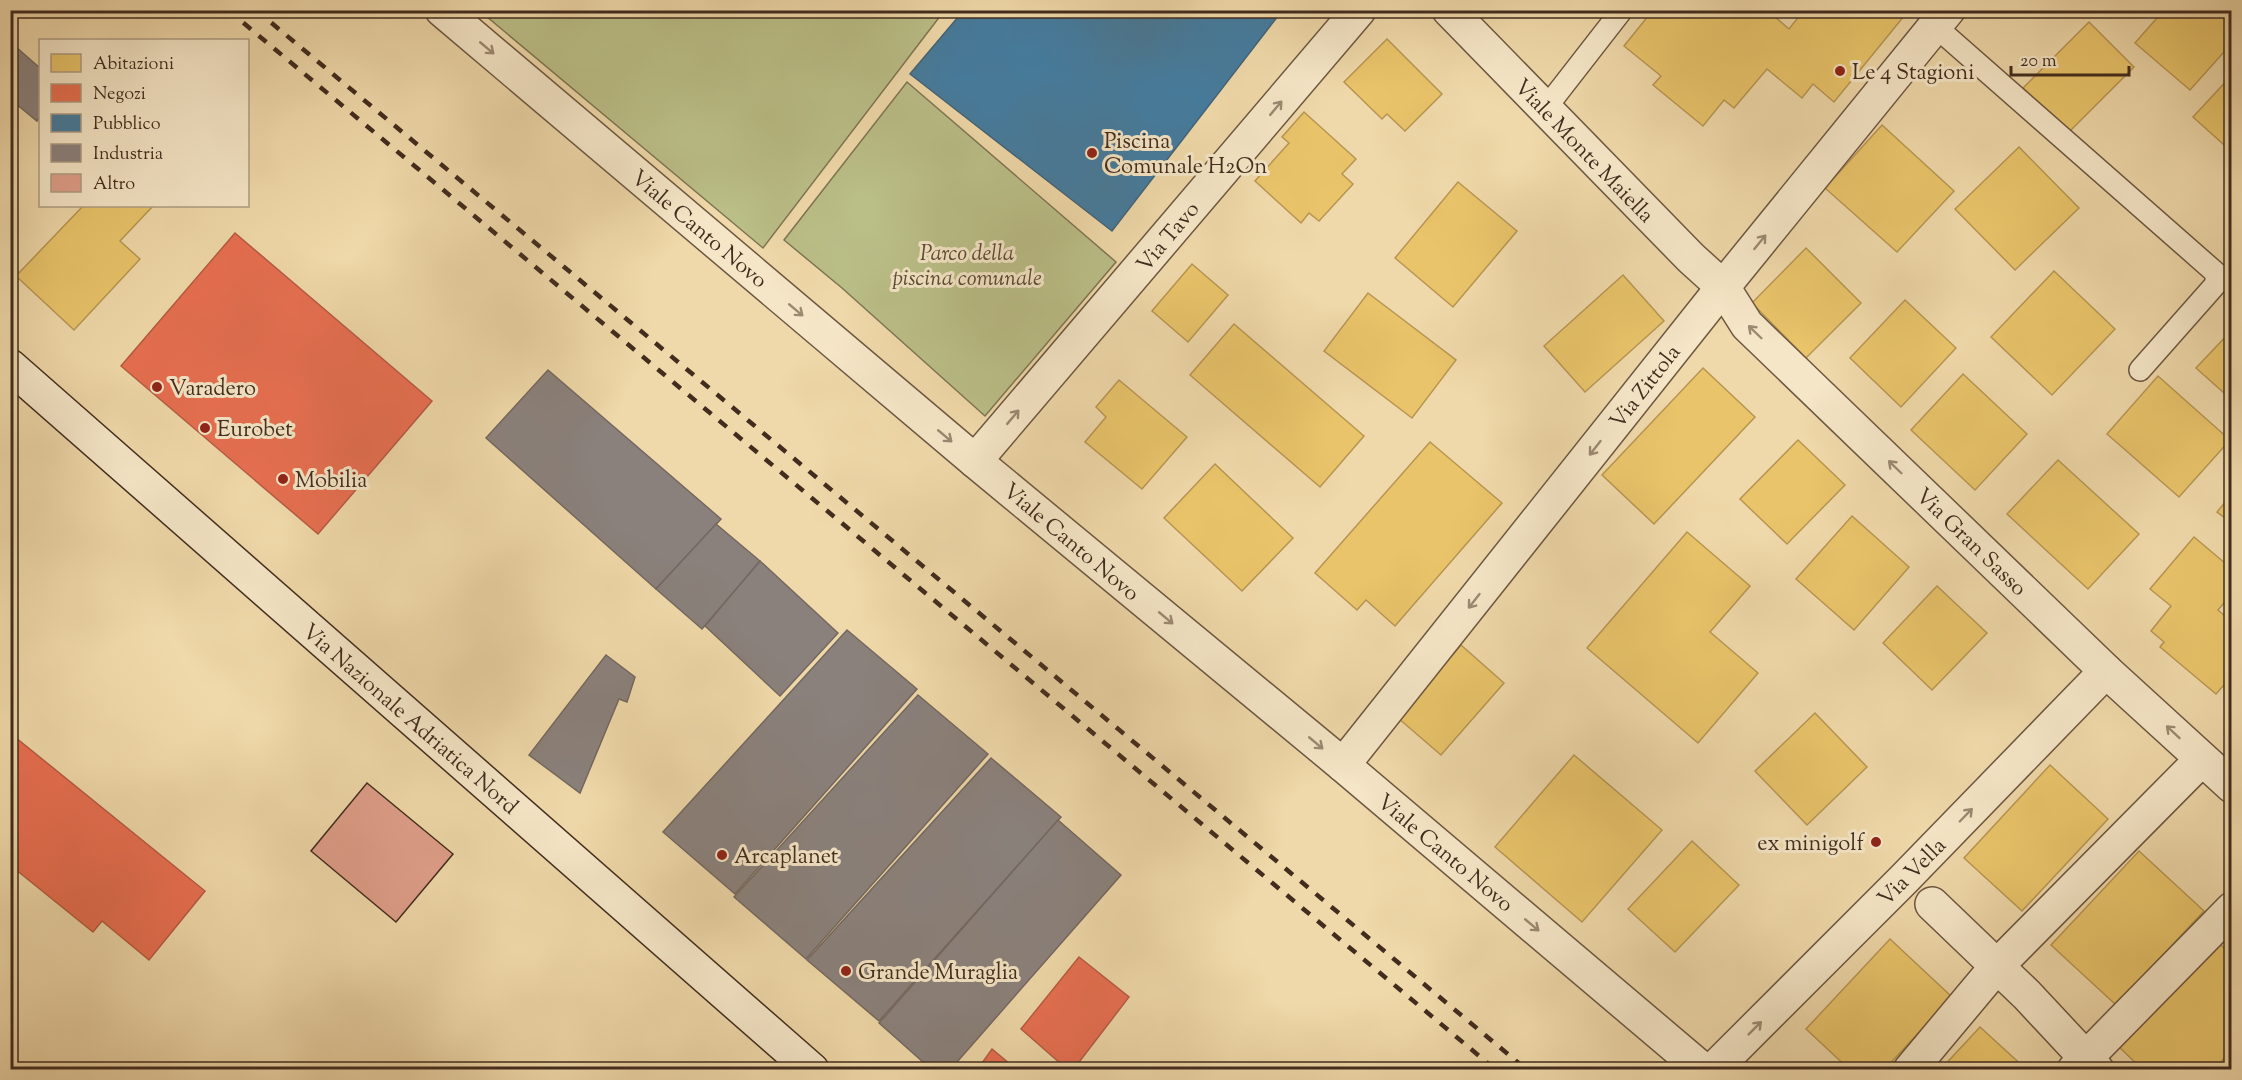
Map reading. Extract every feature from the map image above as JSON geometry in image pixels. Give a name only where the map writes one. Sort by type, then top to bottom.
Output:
[{"type":"street","name":"Viale Canto Novo","points":[[442,10],[975,461],[1343,765],[1703,1070]]},
{"type":"street","name":"Via Tavo","points":[[975,461],[1359,10]]},
{"type":"street","name":"Viale Monte Maiella","points":[[1449,10],[1691,258],[1723,287]]},
{"type":"street","name":"Via Zittola","points":[[1343,765],[1723,287],[1941,18]]},
{"type":"street","name":"Via Gran Sasso","points":[[1723,287],[1747,325],[2106,671],[2232,786]]},
{"type":"street","name":"Via Nazionale Adriatica Nord","points":[[10,366],[812,1070]]},
{"type":"street","name":"Via Vella","points":[[1713,1070],[1905,879],[2106,671]]},
{"type":"street","points":[[1910,1070],[1997,966],[2202,759]]},
{"type":"street","points":[[1932,903],[1997,966],[2085,1066],[2232,909]]},
{"type":"lane","points":[[1545,109],[1622,10]]},
{"type":"lane","points":[[1941,18],[2216,273],[2216,284],[2140,370]]},
{"type":"green space","points":[[480,11],[944,11],[763,248]]},
{"type":"green space","name":"Parco della piscina comunale","points":[[907,82],[1116,262],[985,416],[842,288],[784,240]]},
{"type":"building: Abitazioni","points":[[1653,10],[1767,10],[1789,29],[1804,10],[1909,10],[1834,102],[1813,84],[1802,98],[1767,69],[1734,108],[1724,100],[1703,126],[1653,85],[1661,76],[1624,46]]},
{"type":"building: Abitazioni","points":[[2164,10],[2232,11],[2232,43],[2190,90],[2135,43]]},
{"type":"building: Abitazioni","points":[[2089,22],[2134,67],[2068,133],[2023,88]]},
{"type":"building: Abitazioni","points":[[1387,39],[1442,94],[1405,131],[1387,114],[1382,119],[1344,82]]},
{"type":"building: Abitazioni","points":[[2232,75],[2232,152],[2193,117]]},
{"type":"building: Abitazioni","points":[[1304,112],[1356,159],[1342,174],[1353,184],[1319,221],[1309,213],[1301,223],[1255,181],[1289,143],[1282,137]]},
{"type":"building: Abitazioni","points":[[1882,125],[1954,191],[1897,252],[1825,188]]},
{"type":"building: Abitazioni","points":[[2019,147],[2079,208],[2015,270],[1955,209]]},
{"type":"building: Abitazioni","points":[[1458,182],[1517,231],[1453,307],[1395,258]]},
{"type":"building: Abitazioni","points":[[82,207],[152,207],[120,241],[140,259],[74,330],[16,276]]},
{"type":"building: Abitazioni","points":[[1806,248],[1861,303],[1806,358],[1752,303]]},
{"type":"building: Abitazioni","points":[[1192,264],[1228,295],[1188,342],[1152,311]]},
{"type":"building: Abitazioni","points":[[2054,271],[2115,329],[2052,395],[1991,337]]},
{"type":"building: Abitazioni","points":[[1623,275],[1664,321],[1585,392],[1544,346]]},
{"type":"building: Abitazioni","points":[[1368,293],[1456,360],[1412,418],[1324,351]]},
{"type":"building: Abitazioni","points":[[1905,300],[1956,348],[1901,407],[1850,358]]},
{"type":"building: Abitazioni","points":[[1234,324],[1364,436],[1320,487],[1190,375]]},
{"type":"building: Abitazioni","points":[[2232,330],[2232,400],[2196,368]]},
{"type":"building: Abitazioni","points":[[1703,368],[1755,417],[1654,524],[1602,475]]},
{"type":"building: Abitazioni","points":[[1963,374],[2027,434],[1975,490],[1911,430]]},
{"type":"building: Abitazioni","points":[[2158,376],[2230,440],[2179,497],[2107,434]]},
{"type":"building: Abitazioni","points":[[1119,380],[1187,437],[1142,489],[1085,442],[1106,417],[1096,407]]},
{"type":"building: Abitazioni","points":[[1798,440],[1845,485],[1787,544],[1740,499]]},
{"type":"building: Abitazioni","points":[[1430,442],[1502,503],[1395,626],[1366,600],[1357,610],[1315,573]]},
{"type":"building: Abitazioni","points":[[2058,460],[2139,534],[2088,589],[2007,514]]},
{"type":"building: Abitazioni","points":[[1215,464],[1293,538],[1242,591],[1164,518]]},
{"type":"building: Abitazioni","points":[[2232,494],[2232,523],[2217,512]]},
{"type":"building: Abitazioni","points":[[1852,516],[1909,567],[1854,630],[1796,579]]},
{"type":"building: Abitazioni","points":[[1687,532],[1750,586],[1710,632],[1758,673],[1698,743],[1587,648]]},
{"type":"building: Abitazioni","points":[[2194,537],[2232,569],[2232,594],[2218,610],[2232,622],[2232,676],[2216,694],[2160,647],[2164,642],[2151,631],[2171,606],[2150,589]]},
{"type":"building: Abitazioni","points":[[1937,586],[1987,633],[1932,690],[1883,643]]},
{"type":"building: Abitazioni","points":[[1461,645],[1504,683],[1441,755],[1398,718]]},
{"type":"building: Abitazioni","points":[[1815,713],[1867,767],[1807,825],[1755,771]]},
{"type":"building: Abitazioni","points":[[1574,755],[1662,830],[1582,922],[1495,847]]},
{"type":"building: Abitazioni","points":[[2050,765],[2108,819],[2022,911],[1964,858]]},
{"type":"building: Abitazioni","points":[[1692,841],[1739,885],[1675,952],[1628,909]]},
{"type":"building: Abitazioni","points":[[2139,851],[2204,911],[2116,1005],[2051,945]]},
{"type":"building: Abitazioni","points":[[1890,939],[1952,997],[1884,1070],[1850,1070],[1806,1029]]},
{"type":"building: Abitazioni","points":[[2214,939],[2232,955],[2232,1050],[2213,1070],[2143,1070],[2116,1044]]},
{"type":"building: Abitazioni","points":[[1980,1027],[2027,1070],[1940,1070]]},
{"type":"building: Negozi","points":[[235,233],[432,401],[318,534],[121,366]]},
{"type":"building: Negozi","points":[[10,733],[205,891],[149,960],[102,921],[93,932],[10,865]]},
{"type":"building: Negozi","points":[[1079,957],[1129,997],[1073,1070],[1068,1070],[1021,1029]]},
{"type":"building: Negozi","points":[[992,1049],[1017,1070],[977,1070]]},
{"type":"building: Pubblico","name":"Piscina Comunale H2On","points":[[964,10],[1272,10],[1278,16],[1112,231],[910,74]]},
{"type":"building: Industria","points":[[16,47],[39,67],[39,118],[37,121],[10,99],[10,53]]},
{"type":"building: Industria","points":[[548,370],[721,519],[656,589],[486,438]]},
{"type":"building: Industria","points":[[716,524],[760,561],[702,629],[656,589]]},
{"type":"building: Industria","points":[[760,561],[838,633],[780,696],[705,626]]},
{"type":"building: Industria","points":[[847,630],[917,689],[735,894],[663,832]]},
{"type":"building: Industria","points":[[606,655],[635,677],[627,702],[619,699],[580,793],[529,755]]},
{"type":"building: Industria","points":[[918,695],[988,754],[806,959],[734,897]]},
{"type":"building: Industria","points":[[991,758],[1061,817],[879,1021],[807,960]]},
{"type":"building: Industria","points":[[1058,820],[1121,875],[950,1070],[932,1070],[879,1023]]},
{"type":"building: Altro","points":[[367,783],[453,854],[396,922],[311,851]]},
{"type":"railway","points":[[228,10],[1496,1070]]},
{"type":"railway","points":[[256,10],[1527,1070]]},
{"type":"place","name":"Le 4 Stagioni","points":[[1840,71]]},
{"type":"place","name":"Piscina Comunale H2On","points":[[1092,153]]},
{"type":"place","name":"Varadero","points":[[157,387]]},
{"type":"place","name":"Eurobet","points":[[205,428]]},
{"type":"place","name":"Mobilia","points":[[283,479]]},
{"type":"place","name":"ex minigolf","points":[[1876,842]]},
{"type":"place","name":"Arcaplanet","points":[[722,855]]},
{"type":"place","name":"Grande Muraglia","points":[[846,971]]}]
